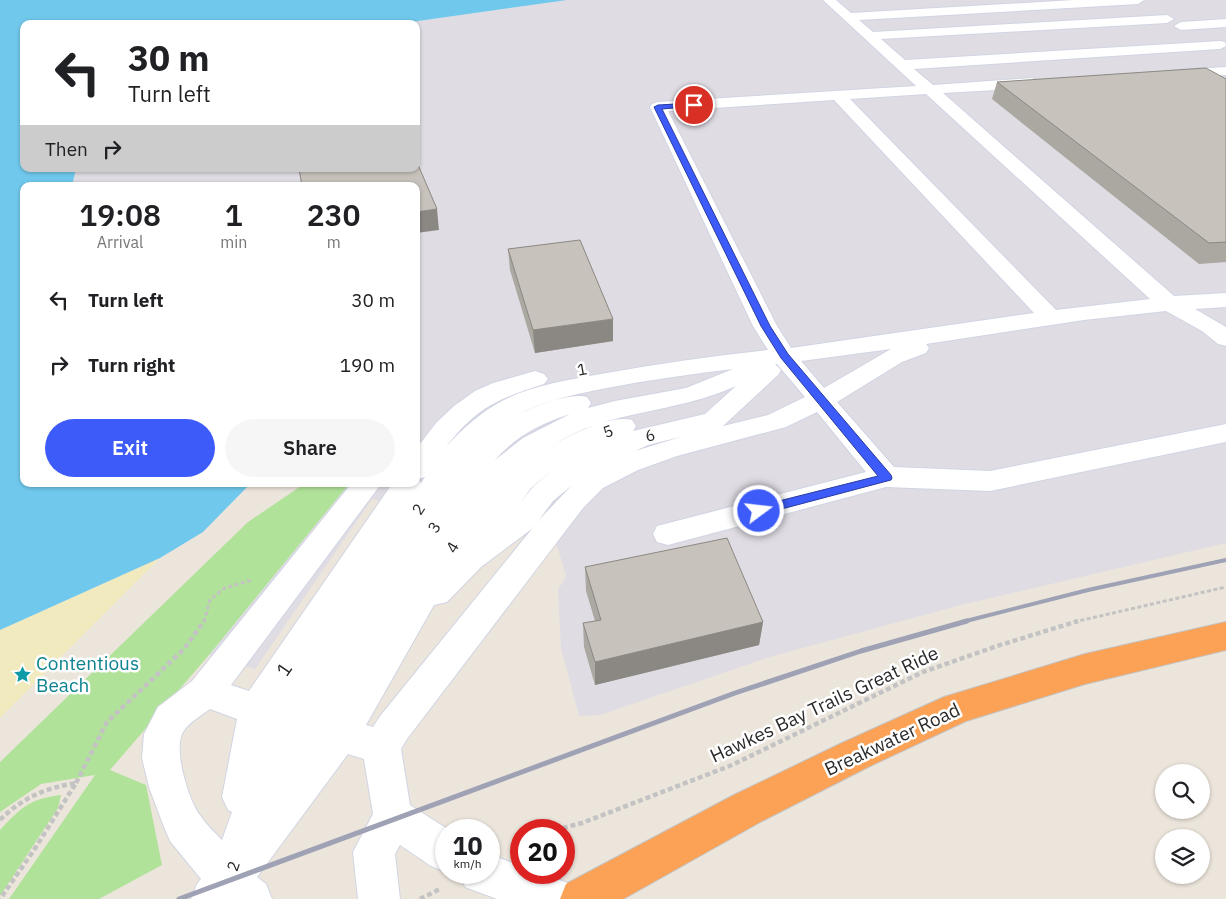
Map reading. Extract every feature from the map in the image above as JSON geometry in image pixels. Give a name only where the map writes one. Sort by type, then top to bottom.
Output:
[{"type":"highway","name":"Breakwater Road","points":[[581,899],[748,808],[855,755],[957,708],[1084,669],[1226,636]]},
{"type":"lane","points":[[828,0],[1168,303],[1210,326],[1226,338]]},
{"type":"lane","points":[[1130,0],[1223,47]]},
{"type":"lane","points":[[847,17],[1138,0]]},
{"type":"lane","points":[[869,36],[1168,19]]},
{"type":"lane","points":[[1180,26],[1226,22]]},
{"type":"lane","points":[[901,65],[1223,47]]},
{"type":"lane","points":[[1157,75],[1226,70]]},
{"type":"lane","points":[[886,478],[784,356],[766,326],[658,107],[1048,82]]},
{"type":"lane","points":[[838,96],[1052,319]]},
{"type":"lane","points":[[784,356],[1168,303],[1226,300]]},
{"type":"lane","points":[[435,861],[393,818],[382,747],[394,727],[573,500],[593,481],[628,463],[669,449],[777,420],[821,399],[893,357],[958,332]]},
{"type":"lane","name":"1","points":[[420,464],[448,426],[467,408],[486,396],[516,385],[552,375],[677,354],[784,356]]},
{"type":"lane","name":"6","points":[[406,623],[470,559],[522,520],[543,494],[565,476],[602,454],[640,438],[714,420],[784,356]]},
{"type":"lane","name":"4","points":[[230,893],[297,722],[406,623],[492,480],[508,462],[555,430],[613,409],[697,393],[784,356]]},
{"type":"lane","name":"3","points":[[297,722],[470,471],[488,449],[507,433],[536,418],[605,396],[691,379],[784,356]]},
{"type":"lane","points":[[668,534],[886,478],[990,481],[1226,433]]},
{"type":"lane","points":[[230,893],[184,826],[168,787],[161,758],[163,734],[171,718],[205,692],[365,487]]},
{"type":"lane","name":"1","points":[[230,893],[297,722],[406,487]]},
{"type":"lane","points":[[205,692],[382,747]]},
{"type":"lane","points":[[379,899],[374,852],[393,818]]},
{"type":"lane","points":[[500,879],[555,899]]},
{"type":"path","points":[[0,899],[34,850],[76,783],[106,722],[184,649],[204,622],[210,600],[223,589],[256,576]]},
{"type":"path","name":"Hawkes Bay Trails Great Ride","points":[[575,825],[732,764],[923,672],[997,646],[1095,616],[1226,587]]},
{"type":"path","points":[[0,820],[10,809],[33,793],[55,786],[76,783]]},
{"type":"path","points":[[420,899],[435,881]]},
{"type":"shaded area","points":[[567,0],[1226,0],[1226,543],[961,605],[773,656],[600,715],[579,716],[561,648],[558,590],[566,576],[555,539],[562,531],[535,523],[528,535],[372,499],[255,669],[209,655],[347,487],[420,487],[420,182],[73,182],[75,172],[420,172],[420,21]]},
{"type":"green space","points":[[300,487],[347,487],[209,655],[110,770],[146,785],[162,865],[99,899],[9,899],[95,775],[41,784],[0,812],[0,762],[248,522]]},
{"type":"green space","points":[[61,795],[58,808],[0,896],[0,830],[27,805],[41,799]]},
{"type":"sand","name":"Contentious Beach","points":[[160,558],[0,718],[0,630]]},
{"type":"water","points":[[0,0],[567,0],[420,21],[20,20],[20,172],[75,172],[73,182],[20,182],[20,487],[247,487],[203,532],[160,558],[0,630]]},
{"type":"building","points":[[1206,68],[1226,79],[1226,242],[1209,243],[997,82]]},
{"type":"building","points":[[420,169],[437,209],[420,211],[420,182],[301,182],[300,172],[420,172]]},
{"type":"building","points":[[580,240],[613,319],[533,330],[508,249]]},
{"type":"building","points":[[727,538],[763,622],[595,662],[583,623],[601,620],[585,567]]},
{"type":"railway","points":[[962,622],[1088,590],[1226,560]]},
{"type":"railway","points":[[179,899],[735,693],[861,651],[967,621]]},
{"type":"place","name":"Contentious Beach","points":[[22,674]]},
{"type":"route","points":[[694,105],[658,107],[766,326],[784,356],[886,478],[759,511]]}]
